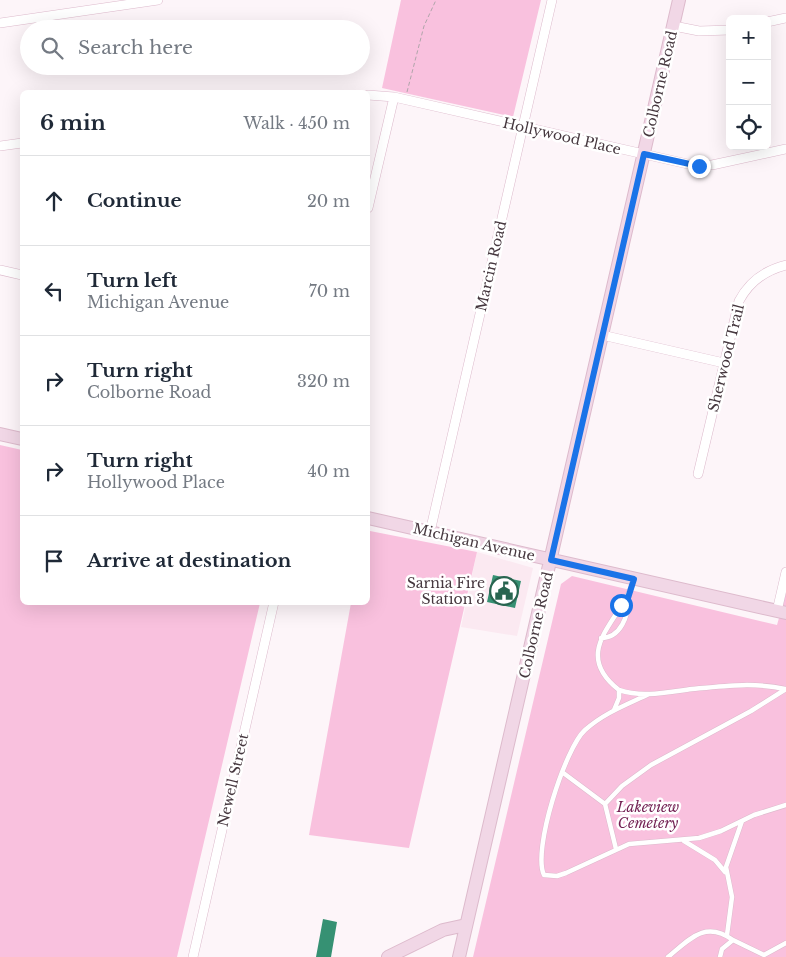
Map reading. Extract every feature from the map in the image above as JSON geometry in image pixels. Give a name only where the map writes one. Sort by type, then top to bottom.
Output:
[{"type":"street","points":[[21,20],[158,0]]},
{"type":"street","name":"Marcin Road","points":[[430,532],[552,0]]},
{"type":"street","name":"Colborne Road","points":[[459,957],[679,0]]},
{"type":"street","points":[[771,21],[786,18]]},
{"type":"street","points":[[0,23],[20,20]]},
{"type":"street","points":[[674,26],[699,31],[726,30]]},
{"type":"street","name":"Hollywood Place","points":[[370,95],[394,97],[684,164],[706,166],[786,149]]},
{"type":"street","points":[[370,199],[394,97]]},
{"type":"street","points":[[0,146],[20,143]]},
{"type":"street","name":"Sherwood Trail","points":[[698,474],[736,309],[742,294],[764,274],[786,265]]},
{"type":"street","points":[[0,270],[20,275]]},
{"type":"street","points":[[602,335],[724,363]]},
{"type":"street","points":[[0,434],[20,439]]},
{"type":"street","name":"Michigan Avenue","points":[[370,518],[781,612]]},
{"type":"street","points":[[544,588],[558,572],[580,566]]},
{"type":"street","points":[[781,612],[786,572]]},
{"type":"street","name":"Newell Street","points":[[193,957],[273,605]]},
{"type":"street","points":[[388,957],[443,930],[466,925]]},
{"type":"lane","points":[[601,638],[612,635],[621,627],[628,610],[628,598],[634,579]]},
{"type":"lane","points":[[628,598],[621,605],[601,638],[598,650],[599,664],[611,683],[619,690],[649,694],[735,686],[773,686],[786,689]]},
{"type":"lane","points":[[605,804],[622,786],[651,765],[751,711],[786,689]]},
{"type":"lane","points":[[614,710],[619,698],[619,690]]},
{"type":"lane","points":[[649,694],[614,710],[584,731],[574,743],[552,802],[542,852],[541,863],[544,874],[557,876],[616,849],[645,842],[679,840],[710,834],[786,805]]},
{"type":"lane","points":[[562,772],[605,804],[616,849]]},
{"type":"lane","points":[[726,935],[732,897],[726,873],[727,861],[742,821]]},
{"type":"lane","points":[[679,840],[706,854],[726,873]]},
{"type":"lane","points":[[668,957],[701,933],[712,930],[726,935],[764,955],[786,943]]},
{"type":"lane","points":[[720,957],[722,950],[733,940]]},
{"type":"lane","points":[[753,950],[754,957]]},
{"type":"path","points":[[405,100],[424,26],[436,0]]},
{"type":"shaded area","points":[[477,552],[533,568],[517,636],[461,627]]},
{"type":"green space","points":[[401,0],[541,0],[513,117],[382,88]]},
{"type":"green space","points":[[0,445],[20,450],[20,605],[260,605],[177,957],[0,957]]},
{"type":"green space","points":[[370,531],[477,552],[409,848],[309,835],[351,605],[370,605]]},
{"type":"green space","name":"Lakeview Cemetery","points":[[572,576],[777,625],[786,593],[786,957],[473,957],[561,584]]},
{"type":"building","name":"Sarnia Fire Station 3","points":[[493,575],[521,581],[515,608],[487,602]]},
{"type":"building","points":[[323,919],[337,922],[331,957],[316,957]]},
{"type":"place","name":"Sarnia Fire Station 3","points":[[504,591]]},
{"type":"route","points":[[621,605],[628,598],[634,579],[551,560],[644,154],[699,166]]}]
